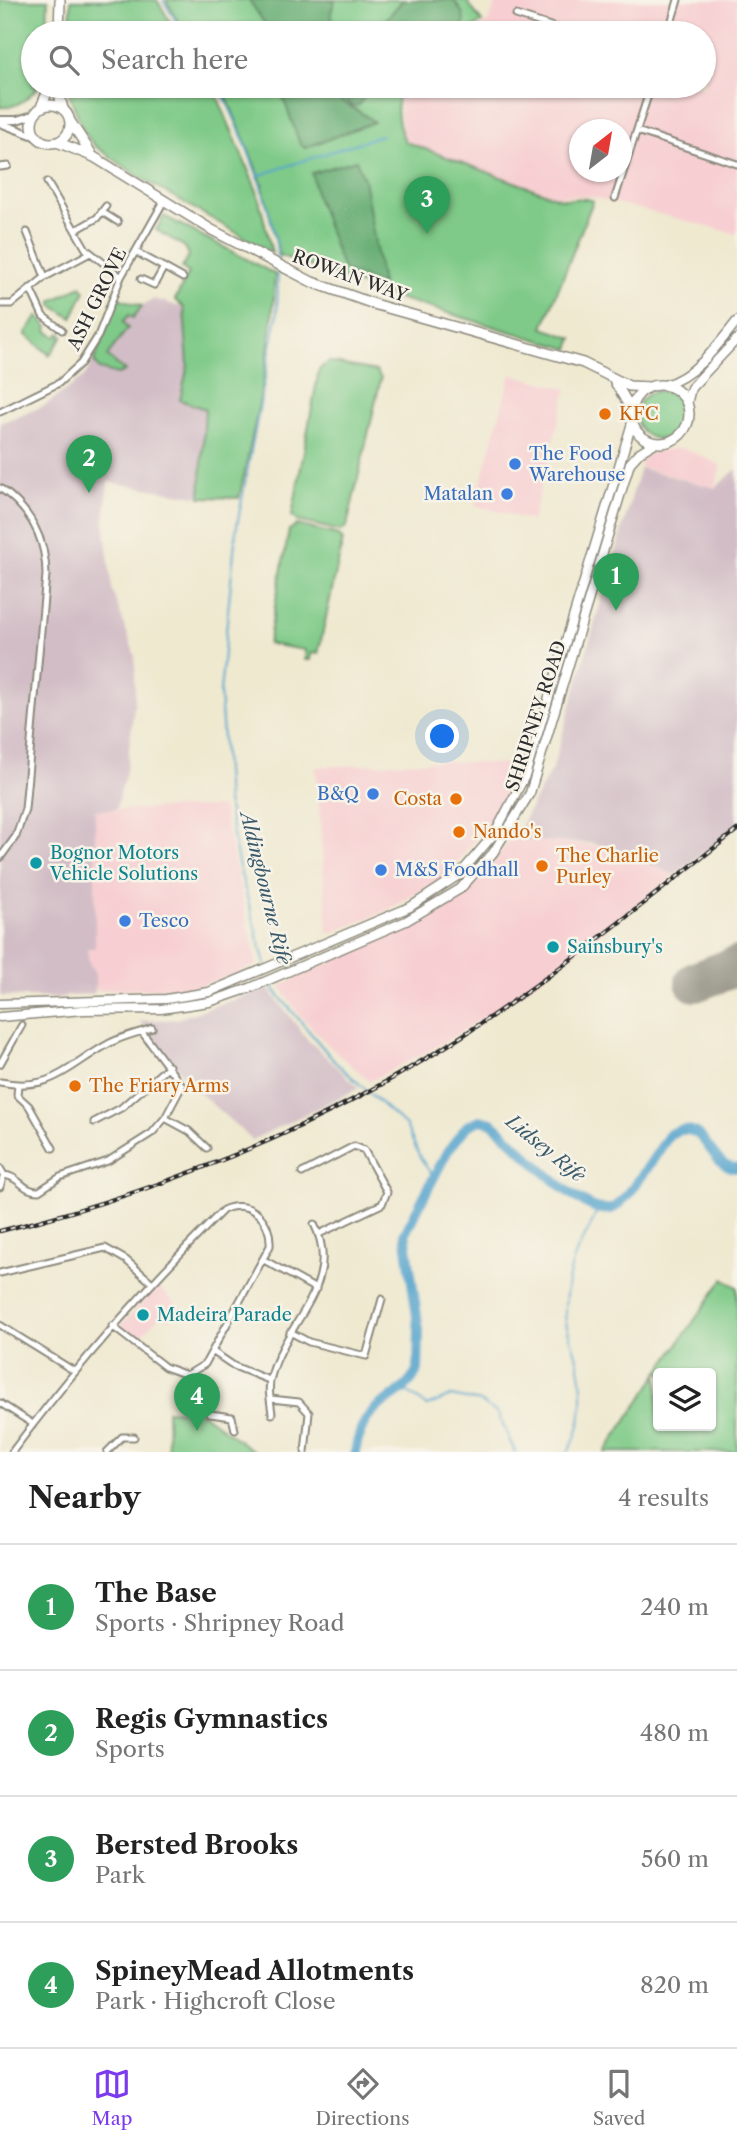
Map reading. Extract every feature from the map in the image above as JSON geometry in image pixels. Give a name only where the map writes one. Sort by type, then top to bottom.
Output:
[{"type":"highway","points":[[59,21],[60,0]]},
{"type":"highway","points":[[45,98],[33,116],[32,127],[37,137],[46,142],[57,142],[69,131],[69,120],[60,98]]},
{"type":"highway","points":[[41,107],[52,104],[63,109]]},
{"type":"highway","name":"ROWAN WAY","points":[[69,120],[94,157]]},
{"type":"highway","name":"ROWAN WAY","points":[[57,142],[94,157],[164,201],[289,272],[377,305],[583,363],[629,386],[649,387]]},
{"type":"highway","points":[[614,380],[631,409]]},
{"type":"highway","points":[[664,385],[678,391],[687,404],[688,419],[680,435],[664,443],[655,443],[641,436],[632,423],[631,409],[634,400],[649,387],[664,385]]},
{"type":"main road","points":[[664,385],[674,383],[695,367],[737,321]]},
{"type":"main road","points":[[687,404],[691,388],[737,339]]},
{"type":"main road","name":"SHRIPNEY ROAD","points":[[0,1004],[173,999],[209,992],[433,895],[471,863],[495,833],[519,791],[532,758],[614,474],[632,423]]},
{"type":"main road","name":"SHRIPNEY ROAD","points":[[0,1017],[189,1006],[262,983],[432,908],[471,879],[518,817],[539,770],[630,463],[639,452],[655,443]]},
{"type":"street","points":[[672,21],[678,0]]},
{"type":"street","points":[[516,15],[535,21]]},
{"type":"street","points":[[615,198],[647,98]]},
{"type":"street","points":[[0,121],[33,116]]},
{"type":"street","points":[[0,121],[37,137]]},
{"type":"street","points":[[637,131],[737,164]]},
{"type":"street","points":[[0,167],[8,166]]},
{"type":"street","points":[[47,181],[90,253],[121,277]]},
{"type":"street","name":"ASH GROVE","points":[[0,412],[59,383],[81,363],[98,337],[121,277],[164,201]]},
{"type":"street","points":[[76,230],[97,218],[104,209],[118,222]]},
{"type":"street","points":[[27,232],[45,277]]},
{"type":"street","points":[[136,251],[183,278]]},
{"type":"street","points":[[0,304],[12,304],[45,277],[90,253]]},
{"type":"street","points":[[141,279],[154,285],[164,267]]},
{"type":"street","points":[[30,288],[43,316],[62,330]]},
{"type":"street","points":[[0,488],[22,506],[34,524],[46,562],[25,809],[16,836],[0,858]]},
{"type":"street","points":[[0,1064],[22,1025]]},
{"type":"street","points":[[0,1082],[18,1086],[44,1083],[113,1041],[152,1028]]},
{"type":"street","points":[[4,1175],[15,1177],[26,1189],[39,1191],[60,1177],[108,1161],[152,1133],[182,1086],[142,1032]]},
{"type":"street","points":[[94,1122],[121,1108],[169,1066]]},
{"type":"street","points":[[18,1086],[19,1099],[29,1106],[53,1148]]},
{"type":"street","points":[[164,1118],[190,1131],[207,1149]]},
{"type":"street","points":[[302,1174],[354,1146],[364,1150],[387,1192],[382,1204],[319,1234]]},
{"type":"street","points":[[0,1168],[4,1175],[0,1187]]},
{"type":"street","points":[[12,1452],[112,1326],[151,1282],[223,1210],[230,1206],[250,1208],[265,1220],[271,1238],[264,1260],[205,1364],[187,1375],[165,1367],[112,1326]]},
{"type":"street","points":[[272,1414],[269,1380],[290,1332],[316,1289],[324,1261],[319,1234],[314,1224]]},
{"type":"street","points":[[0,1273],[105,1248],[126,1260],[151,1282]]},
{"type":"street","points":[[264,1260],[316,1289]]},
{"type":"street","points":[[290,1332],[309,1342],[366,1356],[382,1299]]},
{"type":"street","points":[[0,1325],[74,1371]]},
{"type":"street","points":[[212,1351],[234,1366],[269,1380]]},
{"type":"street","points":[[192,1373],[198,1396],[210,1414],[233,1417],[235,1430]]},
{"type":"street","points":[[271,1399],[299,1402],[309,1413],[305,1452]]},
{"type":"street","points":[[0,1403],[33,1424]]},
{"type":"street","points":[[107,1452],[122,1437],[134,1437]]},
{"type":"shaded area","points":[[497,0],[737,0],[737,234],[589,196],[557,196],[446,158],[406,140],[402,133],[399,98],[716,98],[716,21],[488,21]]},
{"type":"shaded area","points":[[118,298],[142,306],[154,299],[184,308],[188,365],[180,399],[205,408],[200,497],[108,482],[104,522],[112,589],[135,656],[135,696],[127,767],[116,809],[95,810],[95,948],[87,948],[89,963],[95,974],[95,993],[54,998],[0,996],[0,423],[44,406],[84,377],[106,336]]},
{"type":"shaded area","points":[[511,374],[567,389],[532,521],[475,505]]},
{"type":"shaded area","points":[[683,448],[721,465],[715,488],[640,467],[644,457],[655,451]]},
{"type":"shaded area","points":[[640,468],[715,488],[737,469],[737,825],[675,875],[610,847],[590,843],[527,841],[521,825],[553,767]]},
{"type":"shaded area","points":[[441,761],[523,765],[496,816],[444,877],[386,911],[328,934],[316,767]]},
{"type":"shaded area","points":[[222,807],[257,965],[221,980],[191,988],[95,990],[95,974],[89,964],[87,948],[95,947],[95,810]]},
{"type":"shaded area","points":[[521,825],[525,839],[610,847],[675,875],[519,995],[440,1045],[370,1081],[331,1048],[298,1013],[280,986],[440,909],[479,881]]},
{"type":"shaded area","points":[[268,988],[308,1040],[359,1088],[252,1140],[192,1086],[140,1021],[177,1019]]},
{"type":"shaded area","points":[[157,1286],[181,1308],[169,1321],[161,1315],[137,1340],[121,1325]]},
{"type":"green space","points":[[0,0],[48,0],[47,21],[21,21],[21,98],[27,98],[12,106],[0,107]]},
{"type":"green space","points":[[71,0],[157,0],[170,21],[70,21]]},
{"type":"green space","points":[[166,0],[466,0],[481,21],[178,21]]},
{"type":"green space","points":[[249,0],[335,0],[331,12],[332,21],[263,21]]},
{"type":"green space","points":[[403,0],[454,0],[463,14],[464,21],[385,21]]},
{"type":"green space","points":[[71,98],[218,98],[257,191],[272,253],[139,177],[95,146],[84,132]]},
{"type":"green space","points":[[227,98],[398,98],[400,129],[406,142],[558,198],[593,201],[543,328],[573,338],[569,349],[394,297],[279,255],[262,183]]},
{"type":"green space","points":[[283,98],[338,98],[374,122],[305,148],[300,144]]},
{"type":"green space","points":[[344,98],[363,98],[359,105],[352,106]]},
{"type":"green space","points":[[356,160],[364,179],[382,284],[348,272],[342,267],[316,195],[312,173]]},
{"type":"green space","points":[[164,216],[275,274],[267,359],[239,498],[200,497],[205,409],[180,400],[188,365],[184,308],[175,300],[189,273],[182,268],[189,255],[185,247],[156,230]]},
{"type":"green space","points":[[81,286],[85,291],[72,318],[52,305],[52,301]]},
{"type":"green space","points":[[118,298],[142,306],[133,318],[129,315],[123,322],[128,328],[107,356],[125,371],[118,374],[99,369],[94,361]]},
{"type":"green space","points":[[38,316],[48,327],[47,331],[57,337],[60,333],[63,336],[50,355],[25,334]]},
{"type":"green space","points":[[329,362],[376,371],[381,378],[347,526],[341,531],[297,521],[292,516],[319,369]]},
{"type":"green space","points":[[660,391],[677,398],[684,415],[677,432],[660,439],[643,432],[636,415],[643,398]]},
{"type":"green space","points":[[297,525],[338,535],[343,540],[318,654],[311,653],[310,660],[305,660],[305,650],[268,644],[289,530]]},
{"type":"green space","points":[[723,1279],[737,1287],[737,1452],[605,1452],[653,1381],[653,1431],[716,1431],[716,1368],[661,1368]]},
{"type":"green space","points":[[167,1410],[199,1411],[255,1452],[168,1452]]},
{"type":"waterway","name":"Aldingbourne Rife","points":[[163,0],[176,21]]},
{"type":"waterway","name":"Aldingbourne Rife","points":[[225,98],[264,195],[278,260]]},
{"type":"waterway","points":[[257,176],[382,135]]},
{"type":"waterway","name":"Aldingbourne Rife","points":[[265,964],[238,863],[227,801],[220,692],[236,531],[277,315],[278,269]]},
{"type":"waterway","name":"Aldingbourne Rife","points":[[272,983],[275,991],[335,1062],[406,1126],[420,1157],[433,1177]]},
{"type":"waterway","name":"Lidsey Rife","points":[[355,1452],[366,1420],[374,1410],[409,1383],[418,1370],[419,1330],[405,1233],[447,1152],[467,1126],[480,1120],[492,1123],[570,1193],[587,1204],[603,1209],[615,1207],[621,1202],[670,1134],[683,1130],[700,1136],[720,1161],[737,1168]]},
{"type":"waterway","points":[[568,1452],[580,1420],[582,1386],[566,1322],[566,1292],[575,1255],[597,1210]]},
{"type":"waterway","points":[[402,1388],[427,1406],[451,1396],[481,1402],[498,1414],[515,1452]]},
{"type":"runway","points":[[695,982],[737,966]]},
{"type":"railway","points":[[0,1231],[121,1197],[181,1176],[297,1128],[353,1100],[462,1036],[533,988],[737,830]]},
{"type":"place","name":"Bersted Brooks","points":[[427,234]]},
{"type":"place","name":"KFC","points":[[605,414]]},
{"type":"place","name":"The Food Warehouse","points":[[515,464]]},
{"type":"place","name":"Regis Gymnastics","points":[[89,493]]},
{"type":"place","name":"Matalan","points":[[507,494]]},
{"type":"place","name":"The Base","points":[[616,611]]},
{"type":"place","name":"B&Q","points":[[373,794]]},
{"type":"place","name":"Costa","points":[[456,799]]},
{"type":"place","name":"Nando's","points":[[459,832]]},
{"type":"place","name":"Bognor Motors Vehicle Solutions","points":[[36,863]]},
{"type":"place","name":"The Charlie Purley","points":[[542,866]]},
{"type":"place","name":"M&S Foodhall","points":[[381,870]]},
{"type":"place","name":"Tesco","points":[[125,921]]},
{"type":"place","name":"Sainsbury's","points":[[553,947]]},
{"type":"place","name":"The Friary Arms","points":[[75,1086]]},
{"type":"place","name":"Madeira Parade","points":[[143,1315]]},
{"type":"place","name":"SpineyMead Allotments","points":[[197,1431]]}]
